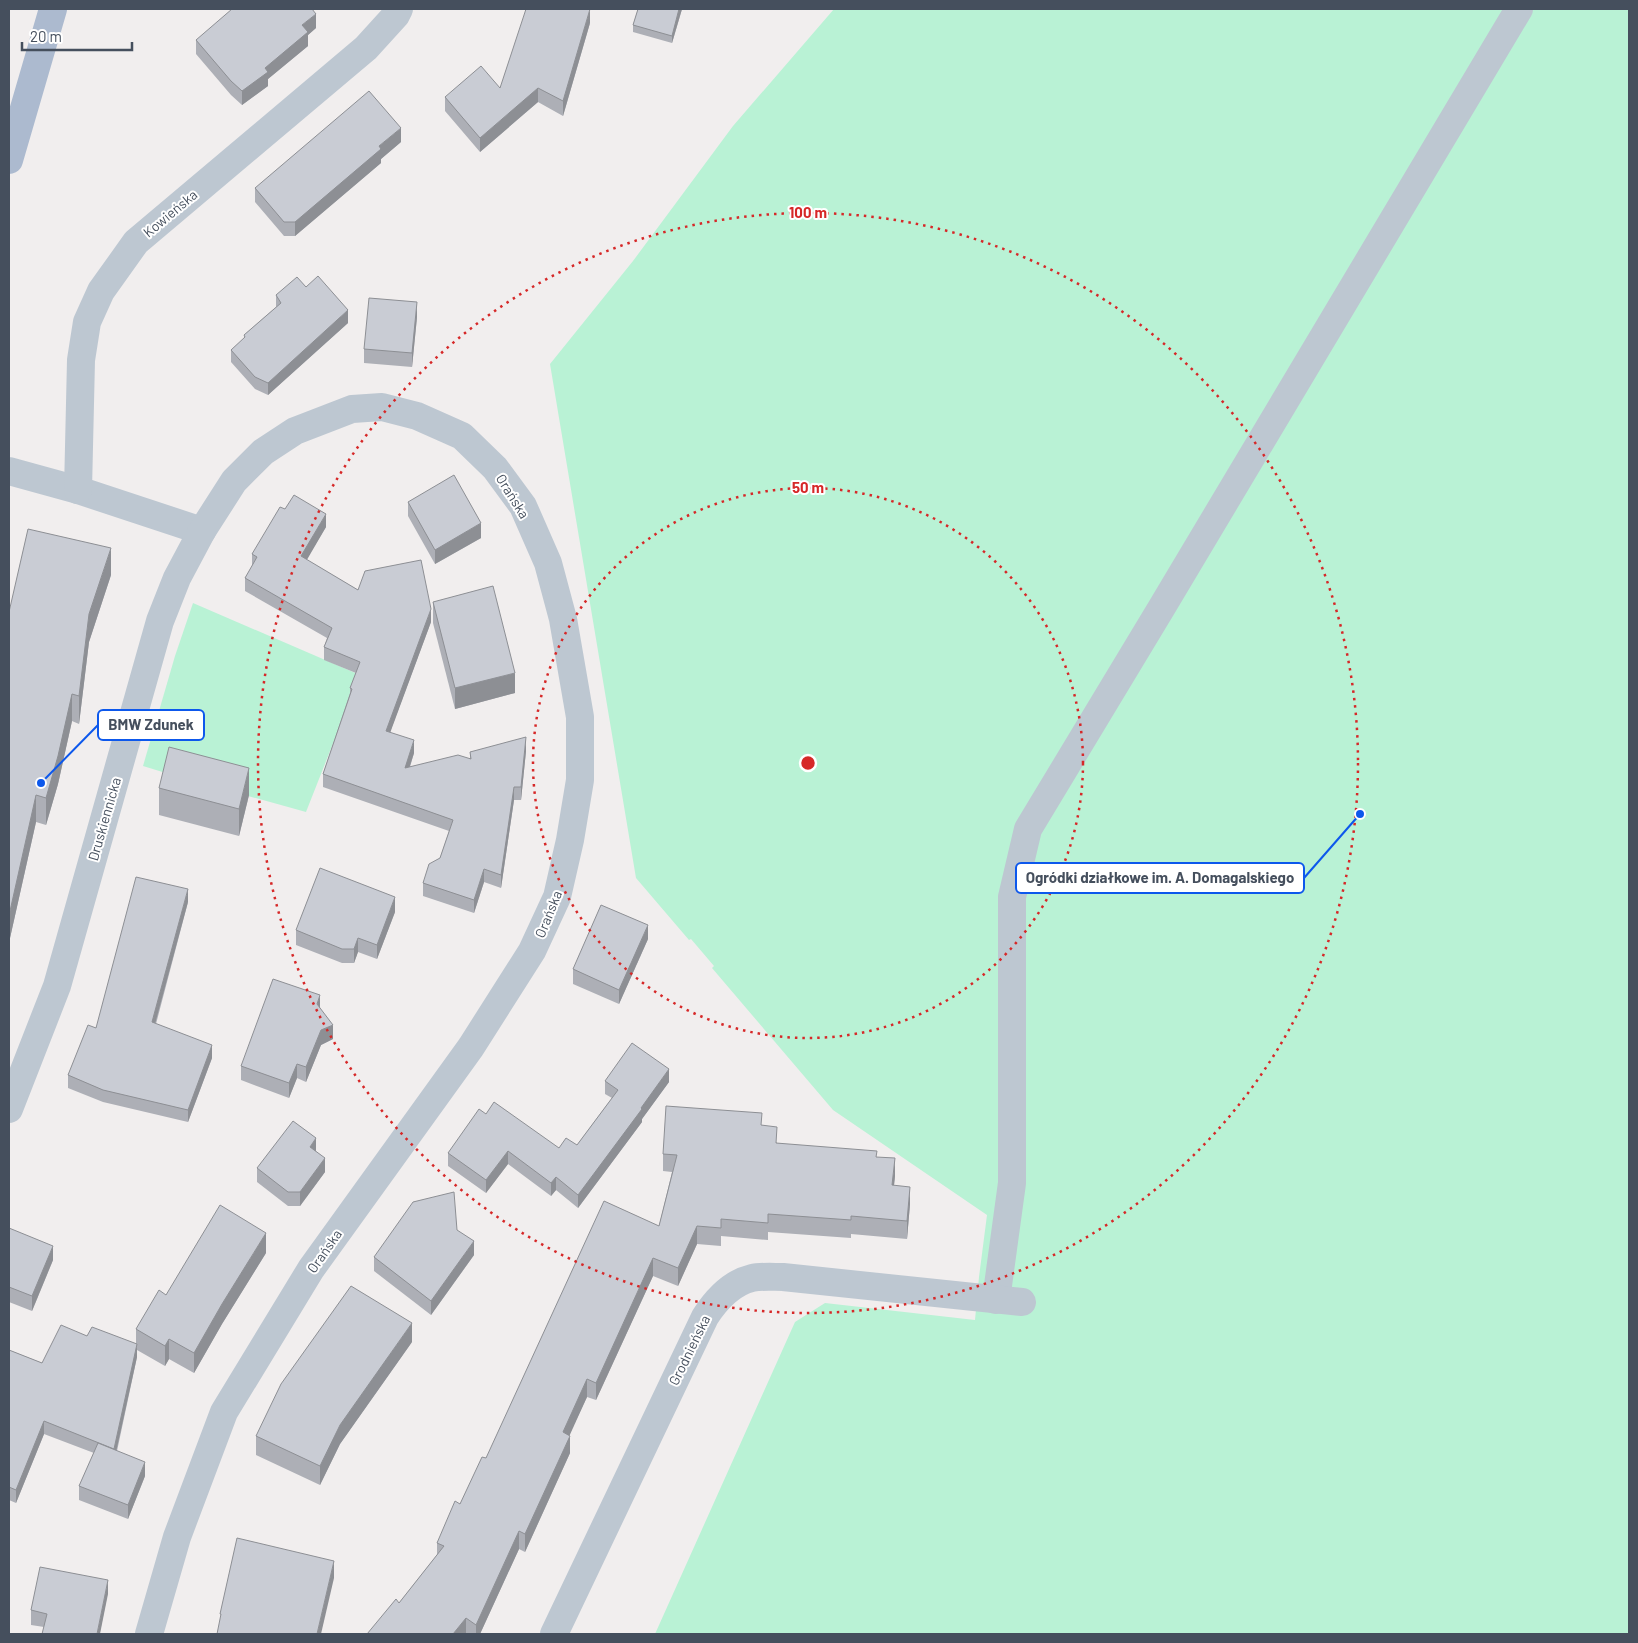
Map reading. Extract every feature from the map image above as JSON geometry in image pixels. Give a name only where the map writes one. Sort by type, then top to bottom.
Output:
[{"type":"main road","points":[[9,160],[53,9]]},
{"type":"street","name":"Kowieńska","points":[[78,490],[81,360],[87,322],[100,291],[136,242],[366,48],[396,15],[399,9]]},
{"type":"street","name":"Grodnieńska","points":[[554,1634],[704,1317],[715,1302],[732,1286],[752,1278],[783,1277],[1009,1301],[1012,1183],[1012,897],[1028,829],[1519,9]]},
{"type":"street","name":"Orańska","points":[[149,1634],[177,1537],[224,1412],[311,1269],[472,1047],[532,952],[557,898],[570,840],[580,780],[580,717],[563,619],[548,563],[523,506],[495,468],[462,436],[417,416],[382,407],[352,409],[295,431],[263,452],[234,482],[202,531]]},
{"type":"street","points":[[9,471],[78,490],[202,531]]},
{"type":"street","name":"Druskiennicka","points":[[9,1109],[57,986],[160,621],[177,578],[202,531]]},
{"type":"green space","points":[[834,9],[1629,9],[1629,1634],[655,1634],[795,1322],[825,1303],[975,1320],[987,1215],[833,1110],[712,968],[714,966],[636,878],[550,364],[633,261],[733,126]]},
{"type":"green space","points":[[193,603],[360,675],[306,812],[143,766],[175,656]]},
{"type":"building","points":[[232,9],[312,9],[316,14],[302,25],[308,32],[265,68],[268,72],[242,91],[196,40]]},
{"type":"building","points":[[526,9],[590,9],[563,101],[538,88],[480,138],[445,97],[481,66],[500,88]]},
{"type":"building","points":[[638,9],[679,9],[672,36],[633,25]]},
{"type":"building","points":[[369,91],[401,128],[379,146],[381,149],[295,222],[284,222],[255,188]]},
{"type":"building","points":[[318,276],[348,310],[268,383],[255,377],[231,350],[245,337],[244,335],[281,303],[276,295],[297,277],[306,287]]},
{"type":"building","points":[[369,298],[417,302],[412,353],[364,349]]},
{"type":"building","points":[[454,475],[481,523],[435,550],[408,502]]},
{"type":"building","points":[[294,495],[326,514],[301,556],[358,590],[365,571],[421,560],[431,609],[386,731],[414,740],[405,768],[458,755],[471,759],[470,752],[526,737],[521,787],[514,787],[501,875],[484,869],[474,900],[423,883],[429,864],[440,858],[453,820],[323,774],[360,662],[324,647],[332,628],[245,578],[257,557],[252,554],[280,507],[285,509]]},
{"type":"building","points":[[28,529],[111,548],[89,614],[79,696],[72,694],[46,798],[36,795],[9,911],[9,612]]},
{"type":"building","points":[[493,586],[515,673],[455,688],[433,602]]},
{"type":"building","points":[[169,747],[249,768],[239,809],[159,788]]},
{"type":"building","points":[[320,868],[395,897],[377,945],[358,938],[354,949],[342,949],[296,930]]},
{"type":"building","points":[[136,877],[188,889],[152,1022],[212,1045],[188,1110],[103,1090],[68,1075],[88,1025],[96,1028]]},
{"type":"building","points":[[601,905],[648,925],[619,990],[573,969]]},
{"type":"building","points":[[273,979],[320,995],[317,1004],[333,1025],[321,1030],[306,1067],[297,1064],[289,1083],[241,1066]]},
{"type":"building","points":[[632,1043],[669,1069],[642,1109],[578,1195],[556,1177],[551,1183],[508,1151],[486,1180],[448,1153],[479,1109],[486,1114],[494,1102],[559,1148],[566,1138],[577,1145],[618,1090],[605,1081]]},
{"type":"building","points":[[666,1106],[762,1113],[761,1125],[777,1127],[776,1143],[877,1151],[876,1157],[895,1158],[892,1185],[910,1187],[907,1221],[851,1216],[851,1220],[768,1214],[768,1223],[721,1219],[721,1228],[697,1226],[678,1268],[653,1258],[596,1383],[587,1379],[563,1432],[570,1436],[525,1534],[519,1531],[476,1625],[466,1618],[453,1634],[367,1634],[396,1599],[399,1603],[444,1546],[437,1543],[455,1501],[460,1504],[482,1457],[486,1458],[604,1201],[659,1226],[677,1155],[663,1154]]},
{"type":"building","points":[[293,1121],[316,1138],[310,1147],[325,1158],[300,1192],[288,1192],[257,1168]]},
{"type":"building","points":[[454,1192],[457,1230],[474,1241],[431,1301],[374,1257],[413,1202]]},
{"type":"building","points":[[220,1205],[266,1233],[194,1353],[169,1339],[165,1346],[136,1329],[159,1290],[166,1295]]},
{"type":"building","points":[[9,1228],[53,1246],[32,1296],[9,1287]]},
{"type":"building","points":[[351,1286],[412,1323],[340,1425],[320,1466],[256,1436],[281,1384]]},
{"type":"building","points":[[61,1325],[87,1336],[92,1327],[137,1344],[114,1449],[44,1421],[16,1490],[9,1487],[9,1350],[42,1363]]},
{"type":"building","points":[[98,1443],[145,1462],[128,1505],[79,1486]]},
{"type":"building","points":[[237,1538],[334,1561],[317,1634],[217,1634]]},
{"type":"building","points":[[40,1567],[108,1580],[97,1634],[42,1634],[47,1614],[31,1610]]},
{"type":"place","name":"BMW Zdunek","points":[[41,783]]},
{"type":"place","name":"Ogródki działkowe im. A. Domagalskiego","points":[[1360,814]]}]
